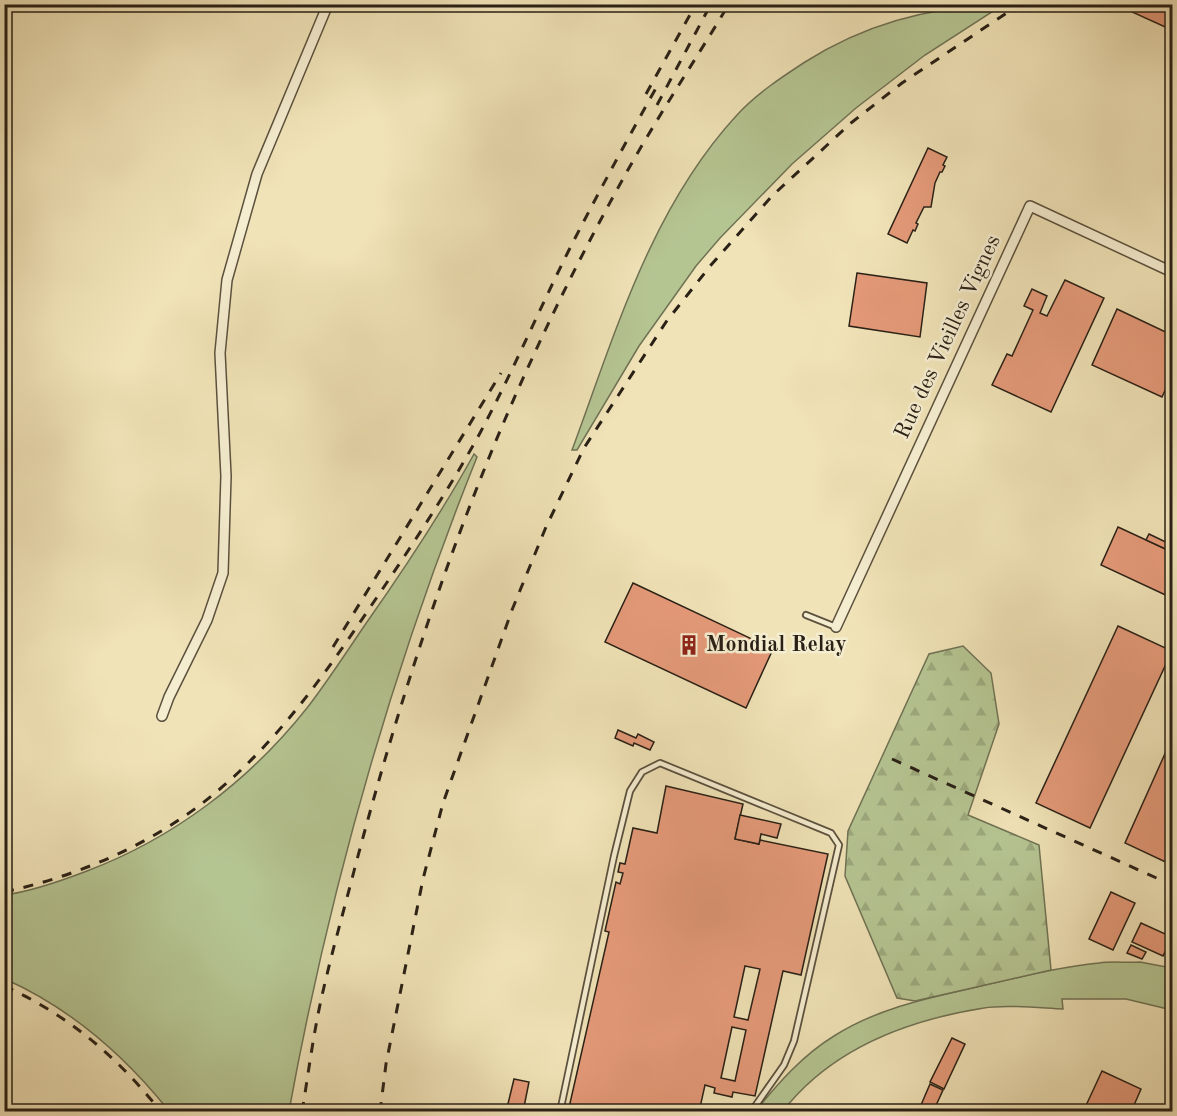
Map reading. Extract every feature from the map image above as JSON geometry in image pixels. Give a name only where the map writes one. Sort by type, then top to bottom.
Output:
[{"type":"street","points":[[162,716],[207,620],[223,573],[226,476],[220,353],[227,280],[257,174],[328,4]]},
{"type":"street","name":"Rue des Vieilles Vignes","points":[[836,627],[1030,206],[1173,272]]},
{"type":"lane","points":[[807,615],[836,627]]},
{"type":"lane","points":[[560,1112],[630,791],[642,772],[660,763],[831,833],[839,845],[794,1041],[784,1065],[752,1112]]},
{"type":"green space","points":[[994,6],[995,10],[925,55],[856,108],[792,164],[720,238],[696,266],[639,346],[577,450],[572,450],[620,318],[658,231],[681,190],[707,151],[744,107],[805,62],[849,38],[920,15],[944,10]]},
{"type":"green space","points":[[474,454],[477,457],[418,617],[366,780],[324,944],[289,1111],[169,1111],[134,1071],[95,1035],[52,1004],[5,979],[5,895],[36,888],[87,871],[150,842],[208,804],[260,760],[307,708],[330,677],[423,540]]},
{"type":"green space","points":[[963,646],[991,673],[999,724],[968,815],[1039,845],[1051,970],[915,1001],[897,998],[845,876],[848,831],[929,654]]},
{"type":"green space","points":[[1104,962],[1140,962],[1172,968],[1172,1010],[1126,999],[1062,999],[1063,1009],[1002,1006],[927,1020],[873,1040],[848,1054],[824,1070],[783,1111],[755,1112],[801,1061],[834,1036],[868,1018],[940,995],[1053,970]]},
{"type":"building","points":[[1136,4],[1172,4],[1172,30],[1132,12]]},
{"type":"building","points":[[928,148],[947,157],[943,165],[945,166],[935,183],[931,207],[924,207],[916,223],[918,224],[915,231],[913,230],[907,243],[888,234]]},
{"type":"building","points":[[857,273],[927,283],[920,337],[849,326]]},
{"type":"building","points":[[1065,280],[1104,298],[1051,412],[992,385],[1007,354],[1012,356],[1033,310],[1024,306],[1032,289],[1047,296],[1040,313],[1047,316]]},
{"type":"building","points":[[1117,309],[1172,335],[1172,375],[1162,397],[1092,365]]},
{"type":"building","points":[[1118,527],[1172,552],[1172,598],[1101,565]]},
{"type":"building","points":[[1149,534],[1172,545],[1172,552],[1146,540]]},
{"type":"building","name":"Mondial Relay","points":[[633,583],[773,649],[746,708],[605,642]]},
{"type":"building","points":[[1118,626],[1172,651],[1090,828],[1036,803]]},
{"type":"building","points":[[618,730],[636,738],[638,734],[654,742],[650,750],[634,743],[633,746],[615,738]]},
{"type":"building","points":[[1172,738],[1172,865],[1125,843]]},
{"type":"building","points":[[666,786],[743,804],[735,839],[759,844],[760,840],[828,854],[801,975],[783,971],[755,1096],[733,1092],[732,1097],[714,1093],[715,1088],[705,1085],[699,1112],[568,1112],[609,932],[605,931],[616,882],[620,884],[623,873],[618,872],[620,863],[625,864],[633,828],[657,833]],"holes":[[[745,966],[760,969],[748,1020],[734,1017]],[[732,1027],[746,1030],[735,1081],[721,1078]]]},
{"type":"building","points":[[740,815],[781,824],[777,838],[761,834],[759,844],[735,839]]},
{"type":"building","points":[[1111,892],[1135,903],[1113,950],[1089,939]]},
{"type":"building","points":[[1141,923],[1172,937],[1163,956],[1132,942]]},
{"type":"building","points":[[1131,945],[1146,952],[1142,959],[1127,953]]},
{"type":"building","points":[[952,1038],[965,1044],[944,1089],[930,1082]]},
{"type":"building","points":[[1102,1071],[1141,1089],[1131,1112],[1083,1112]]},
{"type":"building","points":[[514,1079],[529,1082],[523,1112],[506,1112]]},
{"type":"building","points":[[930,1084],[943,1090],[933,1112],[918,1112]]},
{"type":"railway","points":[[646,94],[696,4]]},
{"type":"railway","points":[[657,105],[711,4]]},
{"type":"railway","points":[[302,1112],[320,1002],[372,804],[433,606],[481,477],[536,350],[592,235],[641,147],[729,4]]},
{"type":"railway","points":[[380,1112],[386,1064],[423,879],[443,803],[512,610],[546,527],[584,448],[666,322],[711,265],[772,196],[851,123],[902,83],[1020,4]]},
{"type":"railway","points":[[4,892],[82,869],[155,835],[200,805],[226,784],[250,762],[293,713],[333,661],[385,585],[480,433],[569,250],[656,88]]},
{"type":"railway","points":[[333,647],[501,373]]},
{"type":"railway","points":[[892,759],[1172,885]]},
{"type":"railway","points":[[4,986],[49,1010],[90,1039],[128,1073],[161,1112]]},
{"type":"place","name":"Mondial Relay","points":[[689,645]]}]
